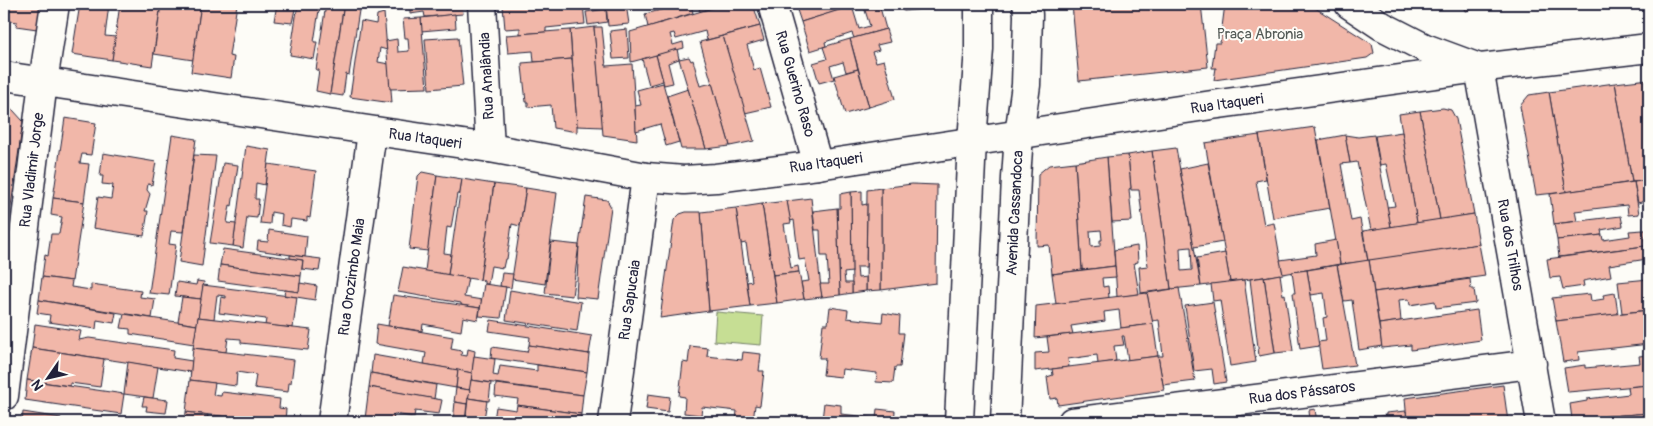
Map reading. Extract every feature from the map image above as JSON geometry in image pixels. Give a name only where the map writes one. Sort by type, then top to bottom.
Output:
[{"type":"street","name":"Rua Vladimir Jorge","points":[[4,396],[43,82],[55,4]]},
{"type":"street","name":"Rua Analândia","points":[[482,4],[490,148]]},
{"type":"street","name":"Rua Guerino Raso","points":[[772,4],[818,165]]},
{"type":"street","points":[[959,422],[972,141],[980,49],[979,4]]},
{"type":"street","name":"Avenida Cassandoca","points":[[1005,422],[1019,135],[1026,85],[1027,4]]},
{"type":"street","points":[[1349,4],[1382,26],[1425,48],[1479,68]]},
{"type":"street","name":"Rua Itaqueri","points":[[4,76],[490,148],[646,177],[684,180],[716,178],[818,165],[1212,105],[1479,68],[1649,48]]},
{"type":"street","name":"Rua dos Trilhos","points":[[1479,68],[1541,422]]},
{"type":"street","name":"Rua Orozimbo Maia","points":[[332,422],[372,132]]},
{"type":"street","name":"Rua Sapucaia","points":[[613,422],[646,177]]},
{"type":"street","name":"Rua dos Pássaros","points":[[1072,422],[1532,364]]},
{"type":"green space","points":[[716,312],[763,316],[761,345],[714,341]]},
{"type":"building","points":[[4,4],[41,4],[37,29],[16,26],[17,22],[4,20]]},
{"type":"building","points":[[80,4],[109,4],[105,36],[116,37],[112,60],[72,54]]},
{"type":"building","points":[[120,4],[161,4],[152,66],[112,60]]},
{"type":"building","points":[[161,4],[201,4],[193,60],[154,54]]},
{"type":"building","points":[[201,4],[237,4],[229,56],[234,57],[231,78],[191,72]]},
{"type":"building","points":[[277,4],[296,4],[292,23],[274,21]]},
{"type":"building","points":[[298,4],[320,4],[314,42],[317,42],[314,59],[290,55]]},
{"type":"building","points":[[326,4],[344,4],[330,94],[316,91],[319,70],[316,70]]},
{"type":"building","points":[[344,4],[360,4],[349,75],[346,74],[343,96],[330,94]]},
{"type":"building","points":[[410,4],[462,4],[463,14],[425,17],[424,12],[410,14]]},
{"type":"building","points":[[517,4],[583,4],[585,24],[546,28],[546,32],[520,34],[520,28],[505,29],[503,6]]},
{"type":"building","points":[[606,4],[626,4],[629,24],[608,26]]},
{"type":"building","points":[[626,4],[640,4],[626,8]]},
{"type":"building","points":[[691,4],[693,13],[648,27],[645,14]]},
{"type":"building","points":[[698,4],[726,4],[700,12]]},
{"type":"building","points":[[726,4],[753,4],[760,26],[707,40],[705,31],[676,39],[674,33],[670,34],[673,45],[683,42],[684,48],[631,62],[630,32]]},
{"type":"building","points":[[795,4],[860,4],[801,22]]},
{"type":"building","points":[[863,4],[879,4],[886,29],[854,38],[852,33],[825,42],[826,46],[810,51],[801,22],[852,6],[859,29],[870,26]]},
{"type":"building","points":[[901,4],[925,4],[926,7],[924,9],[904,11]]},
{"type":"building","points":[[1072,4],[1201,4],[1208,67],[1079,81]]},
{"type":"building","name":"Praça Abronia","points":[[1225,4],[1309,4],[1372,44],[1374,53],[1367,58],[1214,80],[1216,68],[1212,68],[1215,43],[1220,43]]},
{"type":"building","points":[[1463,4],[1488,4],[1466,11]]},
{"type":"building","points":[[606,9],[607,22],[588,25],[586,12]]},
{"type":"building","points":[[384,13],[387,50],[380,48],[378,62],[389,64],[392,103],[350,97],[361,21],[376,24],[377,15]]},
{"type":"building","points":[[455,14],[456,28],[421,31],[421,18]]},
{"type":"building","points":[[421,18],[427,88],[390,89],[386,41],[397,39],[398,52],[409,51],[408,38],[405,38],[403,19]]},
{"type":"building","points":[[760,26],[764,40],[747,45],[754,70],[760,68],[771,107],[745,113],[723,36]]},
{"type":"building","points":[[594,27],[603,127],[577,126],[570,30]]},
{"type":"building","points":[[594,27],[602,27],[606,66],[632,64],[637,140],[603,135]]},
{"type":"building","points":[[627,29],[629,58],[613,59],[610,31]]},
{"type":"building","points":[[886,29],[890,42],[877,45],[879,50],[872,52],[876,62],[884,60],[895,99],[869,107],[850,39]]},
{"type":"building","points":[[570,30],[572,59],[534,62],[533,51],[508,53],[506,35]]},
{"type":"building","points":[[723,36],[754,141],[730,146],[700,42]]},
{"type":"building","points":[[458,37],[463,86],[429,89],[425,39]]},
{"type":"building","points":[[850,39],[858,69],[846,72],[843,62],[830,66],[834,79],[819,83],[813,63],[827,59],[823,47]]},
{"type":"building","points":[[677,49],[679,59],[668,63],[673,83],[664,85],[656,55]]},
{"type":"building","points":[[656,55],[663,81],[649,85],[642,59]]},
{"type":"building","points":[[689,57],[691,61],[693,60],[700,86],[712,83],[730,146],[706,149],[679,59]]},
{"type":"building","points":[[572,59],[577,132],[553,128],[551,105],[528,107],[522,66],[522,63]]},
{"type":"building","points":[[858,69],[869,107],[845,114],[834,76]]},
{"type":"building","points":[[1649,79],[1649,180],[1632,182],[1615,83]]},
{"type":"building","points":[[663,83],[679,142],[666,146],[660,124],[636,131],[635,106],[641,105],[637,90]]},
{"type":"building","points":[[1615,83],[1632,182],[1566,192],[1549,92]]},
{"type":"building","points":[[688,89],[706,149],[681,149],[667,96]]},
{"type":"building","points":[[1549,92],[1566,192],[1536,195],[1520,106],[1529,95]]},
{"type":"building","points":[[1443,108],[1451,110],[1456,119],[1474,214],[1440,220],[1420,111]]},
{"type":"building","points":[[4,109],[13,110],[23,121],[4,256]]},
{"type":"building","points":[[1420,111],[1440,220],[1417,223],[1399,114]]},
{"type":"building","points":[[65,118],[96,123],[91,155],[82,154],[80,163],[89,164],[84,202],[53,198]]},
{"type":"building","points":[[1315,127],[1330,208],[1273,218],[1259,135]]},
{"type":"building","points":[[1402,132],[1417,223],[1391,227],[1387,207],[1395,206],[1386,164],[1380,165],[1375,136]]},
{"type":"building","points":[[172,135],[196,139],[183,232],[171,231],[169,244],[176,245],[169,295],[149,293]]},
{"type":"building","points":[[1259,135],[1266,179],[1256,181],[1264,225],[1274,223],[1283,274],[1230,282],[1205,143]]},
{"type":"building","points":[[1345,135],[1358,137],[1374,135],[1391,227],[1371,230],[1357,162],[1350,163]]},
{"type":"building","points":[[1345,135],[1350,163],[1341,164],[1351,221],[1360,219],[1368,261],[1340,264],[1318,140]]},
{"type":"building","points":[[246,146],[270,150],[265,185],[256,183],[255,199],[259,199],[257,218],[247,217],[243,248],[233,246]]},
{"type":"building","points":[[1176,148],[1201,286],[1171,289],[1152,151]],"holes":[[[1191,247],[1192,270],[1181,271],[1180,248]]]},
{"type":"building","points":[[1152,151],[1171,289],[1141,293],[1139,267],[1148,266],[1139,190],[1131,190],[1128,155]]},
{"type":"building","points":[[103,153],[156,162],[152,185],[148,184],[147,190],[150,194],[145,211],[148,211],[144,236],[93,228],[98,197],[111,199],[113,185],[102,184],[103,176],[100,176]]},
{"type":"building","points":[[194,155],[216,156],[202,266],[179,262]]},
{"type":"building","points":[[1128,155],[1132,221],[1112,222],[1107,157]]},
{"type":"building","points":[[1107,157],[1115,266],[1082,270],[1075,162]],"holes":[[[1101,230],[1102,240],[1100,240],[1100,246],[1091,247],[1090,231]]]},
{"type":"building","points":[[1075,162],[1082,270],[1052,274],[1049,245],[1037,246],[1038,174],[1049,165]]},
{"type":"building","points":[[223,163],[238,165],[232,206],[230,205],[227,223],[236,224],[233,246],[210,243]]},
{"type":"building","points":[[1208,163],[1223,242],[1194,247],[1180,169]]},
{"type":"building","points":[[268,164],[316,171],[310,218],[307,217],[307,221],[291,219],[290,227],[281,225],[282,214],[271,212],[270,224],[260,223]]},
{"type":"building","points":[[422,172],[437,175],[428,251],[409,249],[418,176]]},
{"type":"building","points":[[437,175],[462,179],[460,194],[457,194],[451,228],[447,227],[444,253],[451,254],[448,275],[425,271]]},
{"type":"building","points":[[462,179],[494,184],[480,280],[448,275]]},
{"type":"building","points":[[1649,180],[1649,206],[1648,200],[1638,203],[1634,182]]},
{"type":"building","points":[[1634,182],[1639,214],[1628,215],[1627,205],[1575,211],[1577,221],[1554,224],[1550,194]]},
{"type":"building","points":[[494,184],[526,188],[520,226],[512,224],[507,259],[505,259],[503,268],[491,266],[488,284],[484,284],[484,281],[480,280]]},
{"type":"building","points":[[912,184],[937,185],[936,283],[881,290],[881,188]]},
{"type":"building","points":[[526,188],[557,193],[545,284],[512,279]]},
{"type":"building","points":[[881,188],[881,290],[866,291],[867,190]]},
{"type":"building","points":[[862,191],[862,205],[867,204],[866,267],[857,267],[858,278],[866,277],[866,291],[852,293],[851,192]]},
{"type":"building","points":[[851,192],[852,272],[844,273],[845,283],[852,283],[852,293],[840,295],[837,208],[840,208],[840,194]]},
{"type":"building","points":[[586,197],[607,200],[611,207],[598,299],[576,297],[579,245]]},
{"type":"building","points":[[53,198],[84,202],[72,281],[42,277],[45,255],[48,256],[51,234],[59,234],[62,217],[51,215]]},
{"type":"building","points":[[811,198],[822,297],[804,299],[801,282],[809,281],[805,259],[799,260],[794,220],[790,221],[787,201]]},
{"type":"building","points":[[787,201],[791,223],[784,224],[791,268],[798,266],[799,272],[773,275],[762,204]]},
{"type":"building","points":[[762,204],[777,303],[750,306],[747,282],[752,281],[746,243],[741,244],[736,208]]},
{"type":"building","points":[[736,208],[750,306],[709,311],[701,212]]},
{"type":"building","points":[[837,208],[840,295],[822,297],[820,284],[829,284],[827,256],[821,256],[820,230],[815,230],[813,211]]},
{"type":"building","points":[[701,212],[709,311],[660,318],[674,220],[680,214]]},
{"type":"building","points":[[1474,214],[1479,244],[1368,261],[1363,231]]},
{"type":"building","points":[[1621,216],[1623,226],[1601,230],[1602,235],[1557,240],[1554,224]]},
{"type":"building","points":[[269,230],[307,236],[305,257],[257,250],[258,241],[268,242]]},
{"type":"building","points":[[1643,230],[1649,230],[1649,245],[1645,246]]},
{"type":"building","points":[[1643,230],[1645,246],[1559,257],[1557,240],[1602,235],[1603,240],[1630,236],[1629,231]]},
{"type":"building","points":[[1336,240],[1340,264],[1283,274],[1280,260],[1316,255],[1315,244]]},
{"type":"building","points":[[551,242],[579,245],[572,296],[545,293]]},
{"type":"building","points":[[1479,244],[1485,276],[1374,292],[1369,260]]},
{"type":"building","points":[[1649,245],[1649,273],[1645,246]]},
{"type":"building","points":[[1137,246],[1138,262],[1134,263],[1139,294],[1117,297],[1114,250]]},
{"type":"building","points":[[1645,246],[1647,259],[1609,265],[1611,276],[1583,281],[1584,286],[1563,289],[1560,277],[1550,278],[1547,259]]},
{"type":"building","points":[[223,249],[303,260],[301,276],[220,265]]},
{"type":"building","points":[[1225,253],[1230,282],[1201,286],[1197,258]]},
{"type":"building","points":[[290,255],[321,259],[319,271],[302,269],[303,260],[290,258]]},
{"type":"building","points":[[1369,260],[1382,346],[1359,350],[1352,300],[1344,301],[1337,265]]},
{"type":"building","points":[[220,265],[301,276],[299,292],[218,281]]},
{"type":"building","points":[[1337,265],[1355,365],[1322,369],[1318,342],[1326,341],[1323,318],[1327,317],[1324,293],[1311,295],[1307,270]]},
{"type":"building","points":[[1115,266],[1116,277],[1102,278],[1103,287],[1108,286],[1109,298],[1056,304],[1052,274]]},
{"type":"building","points":[[403,267],[468,278],[464,297],[482,300],[480,308],[398,292]]},
{"type":"building","points":[[1307,270],[1319,346],[1300,349],[1292,272]]},
{"type":"building","points":[[799,272],[804,299],[777,303],[773,275]]},
{"type":"building","points":[[502,273],[513,274],[511,288],[500,286]]},
{"type":"building","points":[[1280,274],[1283,295],[1285,294],[1293,351],[1275,353],[1264,277]]},
{"type":"building","points":[[42,277],[72,281],[71,287],[91,290],[91,284],[141,291],[140,297],[155,299],[152,318],[39,300]]},
{"type":"building","points":[[1264,277],[1275,353],[1259,356],[1250,279]]},
{"type":"building","points":[[1470,279],[1476,303],[1436,308],[1435,301],[1410,305],[1409,299],[1399,300],[1401,321],[1379,324],[1374,292]]},
{"type":"building","points":[[1649,279],[1649,310],[1622,313],[1618,282]]},
{"type":"building","points":[[1244,280],[1256,362],[1230,366],[1220,300],[1213,301],[1211,284]]},
{"type":"building","points":[[197,281],[204,282],[201,299],[175,296],[177,282],[196,285]]},
{"type":"building","points":[[300,283],[317,286],[315,300],[284,295],[285,290],[299,292]]},
{"type":"building","points":[[484,284],[506,287],[501,318],[479,316]]},
{"type":"building","points":[[203,285],[297,297],[293,328],[265,325],[266,319],[219,313],[221,297],[226,298],[226,296],[217,295],[214,319],[198,317]]},
{"type":"building","points":[[1179,288],[1195,381],[1163,385],[1158,356],[1163,356],[1159,320],[1152,321],[1147,293]]},
{"type":"building","points":[[510,290],[581,302],[577,331],[506,320]]},
{"type":"building","points":[[1147,293],[1153,324],[1121,328],[1119,310],[1104,312],[1105,321],[1071,326],[1073,334],[1035,338],[1036,306]]},
{"type":"building","points":[[1615,293],[1618,314],[1556,321],[1552,298],[1590,294],[1591,301],[1604,299],[1603,295]]},
{"type":"building","points":[[393,295],[480,308],[478,320],[463,317],[461,331],[423,324],[422,331],[388,326]]},
{"type":"building","points":[[182,297],[201,299],[197,325],[178,322]]},
{"type":"building","points":[[39,300],[116,313],[114,323],[97,320],[96,329],[49,322],[50,315],[37,313]]},
{"type":"building","points":[[1213,302],[1226,382],[1214,384],[1212,369],[1194,371],[1185,306]]},
{"type":"building","points":[[830,307],[848,310],[847,318],[882,322],[883,313],[900,316],[899,333],[904,333],[900,367],[895,367],[893,383],[876,382],[877,373],[842,369],[841,377],[823,375],[825,358],[819,358],[823,324],[828,324]]},
{"type":"building","points":[[1477,310],[1481,340],[1411,350],[1411,345],[1382,348],[1379,324]]},
{"type":"building","points":[[1649,310],[1649,344],[1578,352],[1579,360],[1563,362],[1556,321]]},
{"type":"building","points":[[124,314],[197,325],[194,344],[130,334],[130,329],[121,328]]},
{"type":"building","points":[[198,317],[311,330],[308,350],[241,343],[241,339],[228,338],[226,352],[193,348]]},
{"type":"building","points":[[491,320],[592,336],[589,354],[529,345],[530,337],[489,331]]},
{"type":"building","points":[[35,324],[81,331],[79,340],[89,338],[174,350],[173,358],[192,361],[191,372],[32,348]]},
{"type":"building","points":[[377,324],[453,337],[451,349],[462,351],[461,355],[467,356],[468,349],[475,351],[472,373],[424,364],[426,353],[375,344]]},
{"type":"building","points":[[1153,324],[1158,356],[1128,360],[1124,336],[1122,336],[1124,345],[1114,346],[1116,361],[1098,364],[1097,355],[1068,359],[1069,367],[1035,371],[1035,353],[1049,352],[1047,337]]},
{"type":"building","points":[[529,345],[589,354],[587,372],[491,358],[492,347],[527,352]]},
{"type":"building","points":[[690,346],[708,348],[707,356],[742,360],[743,352],[761,354],[759,371],[764,371],[760,406],[755,405],[753,422],[736,420],[737,411],[702,407],[701,415],[684,413],[685,397],[679,396],[683,362],[688,363]]},
{"type":"building","points":[[32,348],[104,359],[100,387],[70,383],[70,386],[27,380]]},
{"type":"building","points":[[193,348],[294,360],[288,392],[254,388],[256,375],[237,372],[236,386],[190,380]]},
{"type":"building","points":[[373,355],[458,370],[456,388],[371,373]]},
{"type":"building","points":[[1649,355],[1649,385],[1568,392],[1564,368],[1585,365],[1585,368],[1640,363],[1639,356]]},
{"type":"building","points":[[474,356],[495,359],[493,375],[498,376],[500,366],[537,371],[537,365],[587,372],[583,395],[471,380]]},
{"type":"building","points":[[1158,356],[1164,390],[1058,405],[1057,398],[1050,399],[1047,377],[1053,375],[1052,369]]},
{"type":"building","points":[[128,362],[158,367],[153,398],[124,394]]},
{"type":"building","points":[[458,370],[472,373],[470,390],[456,388]]},
{"type":"building","points":[[371,373],[436,385],[434,399],[369,387]]},
{"type":"building","points":[[27,380],[124,394],[121,414],[25,400]]},
{"type":"building","points":[[190,380],[215,383],[213,395],[221,396],[222,392],[280,399],[279,408],[286,409],[285,422],[266,422],[186,412]]},
{"type":"building","points":[[471,380],[491,383],[489,401],[468,398]]},
{"type":"building","points":[[496,384],[583,395],[581,414],[517,405],[518,399],[495,396]]},
{"type":"building","points":[[1503,385],[1508,422],[1407,422],[1405,398]]},
{"type":"building","points":[[1649,385],[1649,413],[1572,419],[1570,404],[1587,401],[1587,399],[1629,394],[1628,387]]},
{"type":"building","points":[[369,387],[442,400],[439,414],[415,411],[414,417],[394,414],[393,422],[365,419]]},
{"type":"building","points":[[456,388],[470,390],[467,404],[454,402]]},
{"type":"building","points":[[648,394],[670,397],[668,412],[646,409]]},
{"type":"building","points":[[144,397],[168,400],[166,413],[146,411],[147,406],[142,406]]},
{"type":"building","points":[[468,398],[487,401],[484,419],[466,416]]},
{"type":"building","points":[[455,402],[467,404],[465,422],[453,422]]},
{"type":"building","points":[[824,403],[841,405],[841,414],[876,418],[877,409],[895,411],[894,422],[816,422],[817,419],[822,420]]},
{"type":"building","points":[[517,405],[581,414],[580,422],[512,422],[494,420],[496,407],[516,410]]},
{"type":"building","points":[[1315,409],[1317,422],[1310,422],[1309,410]]},
{"type":"building","points":[[1406,411],[1407,422],[1374,422],[1373,417],[1386,415],[1386,413]]},
{"type":"building","points":[[23,412],[61,418],[60,422],[22,422]]},
{"type":"building","points":[[186,412],[208,415],[207,422],[185,422]]},
{"type":"building","points":[[1649,413],[1649,422],[1573,422],[1572,419]]},
{"type":"building","points":[[213,415],[266,422],[212,422]]},
{"type":"building","points":[[466,416],[484,419],[512,422],[465,422]]},
{"type":"building","points":[[1245,418],[1245,422],[1214,422],[1214,421]]}]
